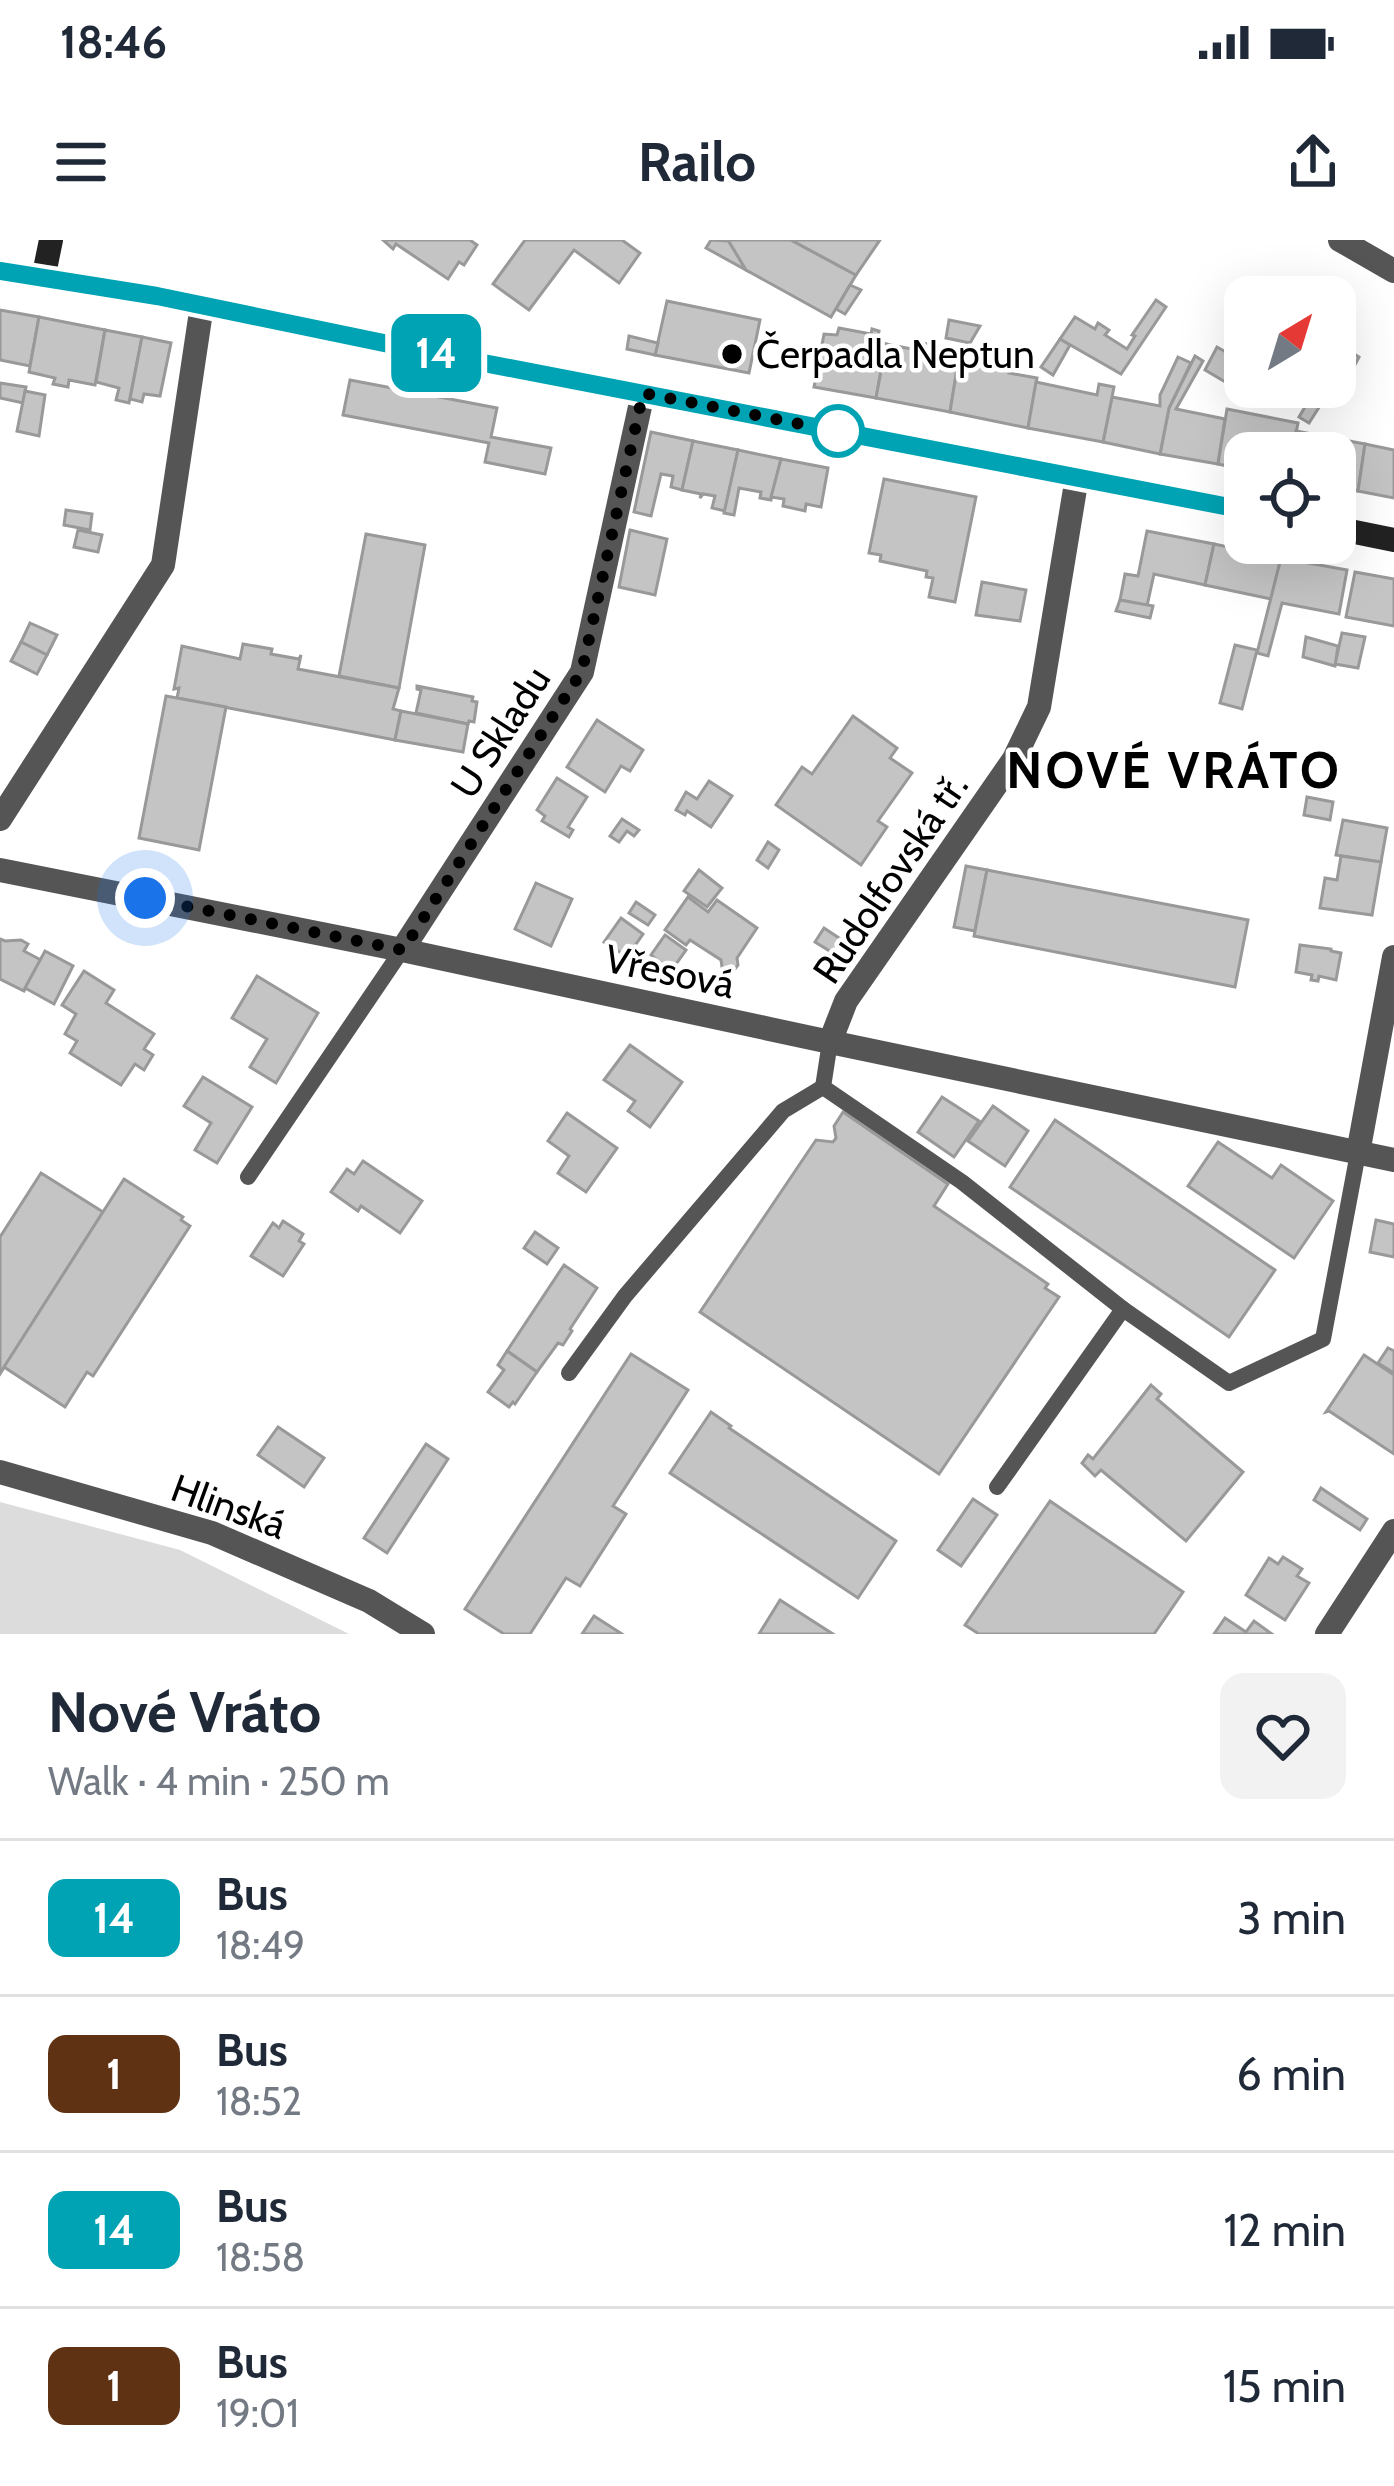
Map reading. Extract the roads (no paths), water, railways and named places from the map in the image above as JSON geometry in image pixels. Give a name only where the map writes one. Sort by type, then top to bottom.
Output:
[{"type":"main road","points":[[43,279],[51,240]]},
{"type":"main road","points":[[0,271],[202,305],[1224,506]]},
{"type":"main road","points":[[1356,532],[1394,540]]},
{"type":"street","points":[[1340,240],[1394,271]]},
{"type":"street","points":[[0,819],[163,565],[202,305]]},
{"type":"street","name":"U Skladu","points":[[403,950],[582,671],[643,393]]},
{"type":"street","name":"Rudolfovská tř.","points":[[830,1042],[846,1001],[1014,758],[1040,706],[1077,477]]},
{"type":"street","name":"Vřesová","points":[[0,870],[403,950],[1394,1160]]},
{"type":"street","points":[[1358,1153],[1394,956]]},
{"type":"street","name":"Hlinská","points":[[0,1472],[212,1533],[369,1601],[423,1634]]},
{"type":"street","points":[[1327,1634],[1394,1531]]},
{"type":"lane","points":[[248,1177],[403,950]]},
{"type":"lane","points":[[823,1088],[830,1042]]},
{"type":"lane","points":[[823,1088],[962,1182],[1123,1309],[1229,1383],[1323,1339],[1358,1153]]},
{"type":"lane","points":[[568,1373],[625,1296],[783,1111],[823,1088]]},
{"type":"lane","points":[[997,1487],[1123,1309]]},
{"type":"place","name":"Čerpadla Neptun","points":[[732,354]]},
{"type":"district","name":"NOVÉ VRÁTO","points":[[1174,770]]}]
